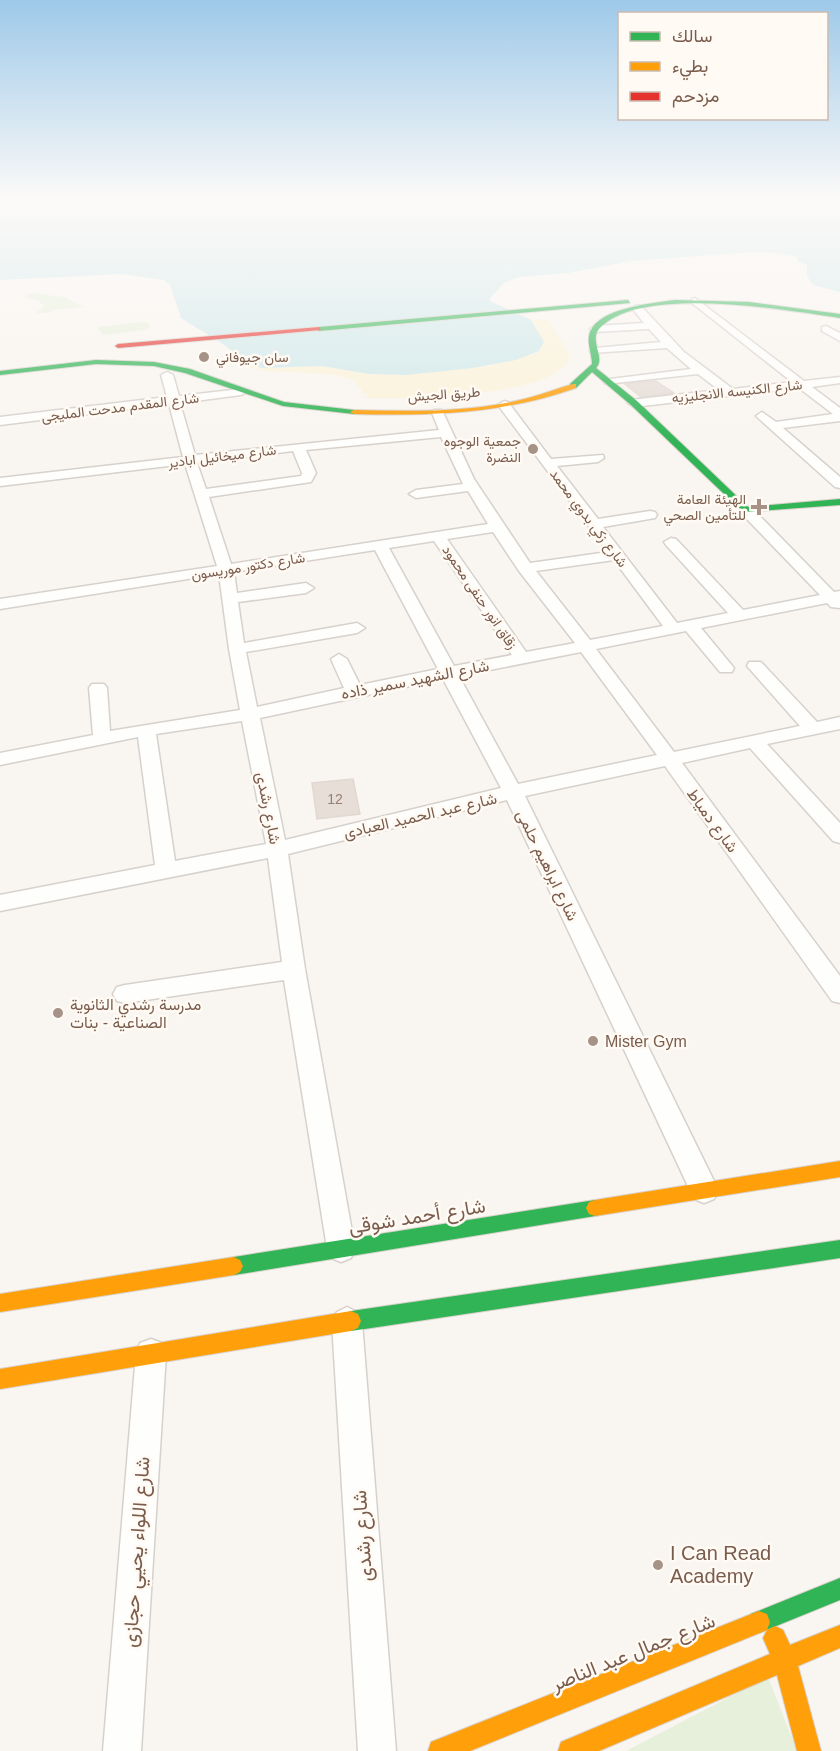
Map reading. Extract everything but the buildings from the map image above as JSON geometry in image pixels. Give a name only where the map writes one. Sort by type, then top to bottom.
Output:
[{"type":"main road","points":[[0,362],[175,341],[542,314],[562,309],[712,296],[840,308]]},
{"type":"main road","points":[[840,316],[750,304],[695,301],[637,308],[607,319],[595,329],[592,338],[597,360],[594,370],[634,403],[746,510],[840,502]]},
{"type":"main road","points":[[154,343],[157,357],[167,370]]},
{"type":"main road","name":"طريق الجيش","points":[[0,373],[43,366],[103,362],[194,372],[241,393],[282,404],[373,414],[438,413],[504,405],[561,391],[579,383],[594,370]]},
{"type":"main road","name":"شارع أحمد شوقى","points":[[0,1303],[840,1169]]},
{"type":"main road","points":[[0,1379],[347,1322],[840,1249]]},
{"type":"main road","name":"شارع جمال عبد الناصر","points":[[440,1751],[840,1589]]},
{"type":"main road","points":[[767,1618],[784,1658],[809,1751]]},
{"type":"main road","points":[[570,1751],[840,1636]]},
{"type":"street","points":[[695,301],[840,416]]},
{"type":"street","points":[[637,308],[669,345],[699,371],[730,392]]},
{"type":"street","points":[[595,329],[651,326]]},
{"type":"street","points":[[826,329],[840,338]]},
{"type":"street","points":[[595,351],[669,345]]},
{"type":"street","name":"شارع رشدى","points":[[167,370],[190,460],[226,570],[237,650],[277,849],[294,969],[341,1248]]},
{"type":"street","points":[[610,382],[699,371]]},
{"type":"street","name":"شارع الكنيسه الانجليزيه","points":[[634,403],[840,380]]},
{"type":"street","name":"شارع المقدم مدحت المليجى","points":[[0,421],[241,393]]},
{"type":"street","name":"شارع زكي بدوي محمد","points":[[504,405],[618,555],[682,628],[726,668]]},
{"type":"street","name":"شارع دمياط","points":[[438,413],[471,487],[495,527],[524,568],[586,646],[840,994]]},
{"type":"street","points":[[762,416],[840,484]]},
{"type":"street","points":[[773,426],[840,416]]},
{"type":"street","name":"شارع ميخائيل ابادير","points":[[0,482],[298,447],[445,433]]},
{"type":"street","points":[[203,494],[306,479],[309,473],[298,447]]},
{"type":"street","points":[[548,463],[598,458]]},
{"type":"street","points":[[416,494],[471,487]]},
{"type":"street","points":[[746,510],[837,600]]},
{"type":"street","points":[[594,524],[650,515]]},
{"type":"street","name":"شارع دكتور موريسون","points":[[0,604],[495,527]]},
{"type":"street","name":"زقاق انور حنفى محمود","points":[[438,536],[522,658]]},
{"type":"street","points":[[671,542],[740,616]]},
{"type":"street","name":"شارع ابراهيم حلمى","points":[[380,545],[513,792],[705,1190]]},
{"type":"street","points":[[524,568],[618,555]]},
{"type":"street","points":[[231,598],[306,588]]},
{"type":"street","name":"شارع الشهيد سمير ذاده","points":[[0,759],[146,730],[251,714],[450,672],[740,616],[837,600]]},
{"type":"street","points":[[237,650],[357,628]]},
{"type":"street","points":[[339,659],[354,691]]},
{"type":"street","points":[[755,666],[813,729]]},
{"type":"street","points":[[98,688],[102,739]]},
{"type":"street","name":"شارع عبد الحميد العبادى","points":[[0,903],[277,849],[513,792],[840,723]]},
{"type":"street","points":[[146,730],[166,870]]},
{"type":"street","points":[[754,741],[840,836]]},
{"type":"street","points":[[125,994],[294,969]]},
{"type":"street","name":"شارع رشدى","points":[[347,1322],[378,1751]]},
{"type":"street","name":"شارع اللواء يحيي حجازى","points":[[122,1751],[151,1354]]},
{"type":"green space","points":[[30,293],[64,297],[84,307],[33,314],[42,309],[44,305],[37,300],[24,298]]},
{"type":"green space","points":[[148,323],[150,327],[145,330],[103,335],[97,327]]},
{"type":"green space","points":[[768,1677],[797,1751],[626,1751]]},
{"type":"sand","points":[[548,319],[569,354],[562,368],[543,379],[514,387],[445,396],[366,398],[368,394],[361,393],[363,389],[356,387],[358,384],[350,379],[323,374],[260,370],[242,363],[224,346],[252,366],[277,368],[322,366],[397,375],[488,366],[534,354],[539,351],[544,342],[531,320]]},
{"type":"water","points":[[162,280],[512,280],[504,283],[490,298],[490,301],[531,320],[544,342],[539,351],[516,360],[473,368],[406,375],[369,374],[322,366],[263,368],[247,364],[226,346],[181,318],[170,285]]},
{"type":"water","points":[[809,280],[840,280],[840,292],[813,285]]},
{"type":"traffic: fast","points":[[319,329],[628,302]]},
{"type":"traffic: fast","points":[[573,386],[596,365],[592,337],[595,329],[614,314],[641,306],[675,302],[711,302],[749,304],[840,316]]},
{"type":"traffic: fast","points":[[0,373],[96,362],[154,364],[187,371],[283,404],[354,412]]},
{"type":"traffic: fast","points":[[594,370],[634,403],[746,510],[840,502]]},
{"type":"traffic: fast","points":[[234,1266],[595,1208]]},
{"type":"traffic: fast","points":[[351,1321],[840,1249]]},
{"type":"traffic: fast","points":[[759,1622],[840,1589]]},
{"type":"traffic: slow","points":[[354,412],[465,411],[520,403],[573,386]]},
{"type":"traffic: slow","points":[[595,1208],[840,1169]]},
{"type":"traffic: slow","points":[[0,1303],[234,1266]]},
{"type":"traffic: slow","points":[[0,1379],[351,1321]]},
{"type":"traffic: slow","points":[[440,1751],[759,1622]]},
{"type":"traffic: slow","points":[[570,1751],[840,1636]]},
{"type":"traffic: slow","points":[[775,1638],[784,1658],[809,1751]]},
{"type":"traffic: jam","points":[[118,346],[319,329]]},
{"type":"place","name":"سان جيوفاني","points":[[204,357]]},
{"type":"place","name":"جمعية الوجوه النضرة","points":[[533,449]]},
{"type":"place","name":"الهيئة العامة للتأمين الصحي","points":[[759,507]]},
{"type":"place","name":"مدرسة رشدي الثانوية الصناعية - بنات","points":[[58,1013]]},
{"type":"place","name":"Mister Gym","points":[[593,1041]]},
{"type":"place","name":"I Can Read Academy","points":[[658,1565]]}]
